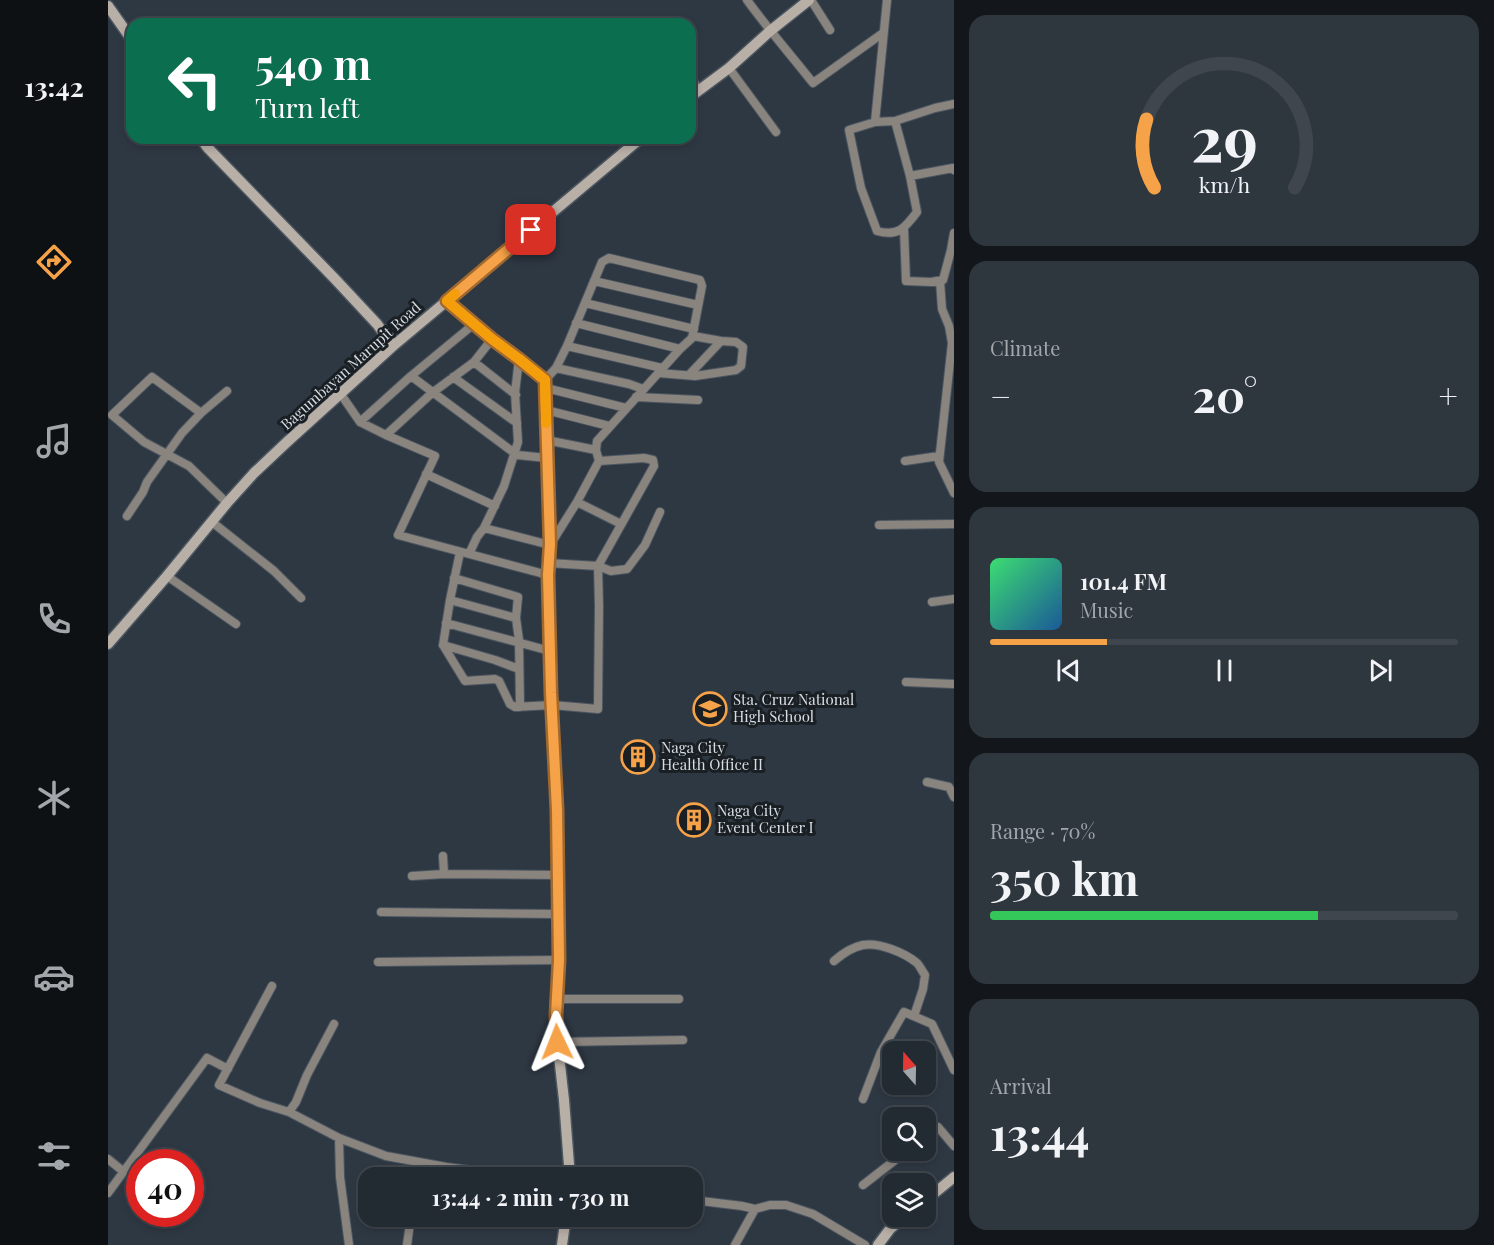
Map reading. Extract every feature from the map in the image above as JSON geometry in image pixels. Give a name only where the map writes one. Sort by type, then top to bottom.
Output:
[{"type":"street","points":[[747,0],[813,83],[883,33]]},
{"type":"street","points":[[696,93],[810,0],[830,30]]},
{"type":"street","points":[[875,122],[887,0]]},
{"type":"street","points":[[108,6],[126,32]]},
{"type":"street","points":[[729,68],[776,132]]},
{"type":"street","points":[[895,121],[917,212],[904,229],[888,234],[877,231],[861,188],[849,130],[875,122],[895,121],[954,104]]},
{"type":"street","points":[[205,144],[377,324],[393,346]]},
{"type":"street","name":"Bagumbayan Marupit Road","points":[[108,644],[254,473],[393,346],[634,144]]},
{"type":"street","points":[[910,176],[953,168],[954,170]]},
{"type":"street","points":[[904,229],[906,281],[943,280],[954,233]]},
{"type":"street","points":[[550,544],[577,502],[599,461],[596,450],[597,441],[692,338],[702,286],[700,280],[609,258],[602,262],[567,346],[545,384],[550,544],[548,564],[550,651],[557,810],[559,960],[557,1042],[569,1167]]},
{"type":"street","points":[[594,281],[698,305]]},
{"type":"street","points":[[940,281],[942,309],[949,326],[952,344],[939,462],[954,493]]},
{"type":"street","points":[[447,301],[519,359],[545,384],[626,408]]},
{"type":"street","points":[[567,346],[660,371],[689,375],[736,370],[741,366],[743,347],[736,342],[721,341],[585,303]]},
{"type":"street","points":[[576,323],[680,350]]},
{"type":"street","points":[[360,422],[474,324]]},
{"type":"street","points":[[386,435],[432,393],[474,362],[492,339]]},
{"type":"street","points":[[689,375],[721,341]]},
{"type":"street","points":[[519,359],[516,395],[518,442],[515,454],[495,506],[484,528],[464,553],[454,578],[443,645],[465,681],[495,679],[499,681],[510,704],[515,707],[552,705],[598,709],[598,566],[654,466],[653,460],[644,458],[599,461]]},
{"type":"street","points":[[474,362],[516,395]]},
{"type":"street","points":[[556,368],[643,389]]},
{"type":"street","points":[[201,413],[152,376],[112,415],[144,442],[189,466],[227,503]]},
{"type":"street","points":[[411,376],[515,454],[547,458]]},
{"type":"street","points":[[453,377],[517,423]]},
{"type":"street","points":[[127,516],[147,482],[182,433],[227,391]]},
{"type":"street","points":[[340,393],[360,422],[435,456],[398,534],[548,575]]},
{"type":"street","points":[[636,397],[698,400]]},
{"type":"street","points":[[546,410],[609,426]]},
{"type":"street","points":[[546,440],[596,450]]},
{"type":"street","points":[[904,461],[939,456]]},
{"type":"street","points":[[426,474],[495,506]]},
{"type":"street","points":[[577,502],[621,524]]},
{"type":"street","points":[[548,564],[598,566],[611,571],[627,569],[645,545],[660,512]]},
{"type":"street","points":[[212,522],[274,571],[301,598]]},
{"type":"street","points":[[879,525],[954,524]]},
{"type":"street","points":[[484,528],[550,544]]},
{"type":"street","points":[[166,576],[236,624]]},
{"type":"street","points":[[454,578],[518,597],[516,618],[519,643],[520,707]]},
{"type":"street","points":[[932,602],[954,599]]},
{"type":"street","points":[[450,600],[516,618]]},
{"type":"street","points":[[446,623],[550,651]]},
{"type":"street","points":[[443,645],[519,669]]},
{"type":"street","points":[[906,682],[954,684]]},
{"type":"street","points":[[927,782],[949,787],[954,797]]},
{"type":"street","points":[[442,856],[444,874]]},
{"type":"street","points":[[412,876],[558,875]]},
{"type":"street","points":[[381,912],[557,914]]},
{"type":"street","points":[[834,961],[844,953],[863,945],[879,945],[891,948],[917,964],[925,975],[914,1016]]},
{"type":"street","points":[[378,962],[559,960]]},
{"type":"street","points":[[272,986],[219,1085],[260,1103],[289,1112],[339,1138],[386,1156],[448,1167]]},
{"type":"street","points":[[557,999],[679,999]]},
{"type":"street","points":[[863,1099],[881,1052],[904,1012],[932,1024],[954,1070]]},
{"type":"street","points":[[289,1112],[334,1024]]},
{"type":"street","points":[[557,1042],[683,1040]]},
{"type":"street","points":[[108,1193],[207,1058],[228,1069]]},
{"type":"street","points":[[936,1129],[938,1127],[954,1146]]},
{"type":"street","points":[[339,1138],[340,1177],[350,1245]]},
{"type":"street","points":[[108,1159],[124,1172]]},
{"type":"street","points":[[863,1185],[894,1161]]},
{"type":"street","points":[[417,1167],[418,1163]]},
{"type":"street","points":[[936,1192],[954,1177]]},
{"type":"street","points":[[703,1201],[754,1209],[770,1205],[786,1205],[813,1214],[865,1245]]},
{"type":"street","points":[[735,1245],[754,1209]]},
{"type":"street","points":[[407,1245],[409,1227]]},
{"type":"street","points":[[562,1245],[564,1227]]},
{"type":"street","points":[[878,1245],[892,1227]]},
{"type":"slow traffic","points":[[455,294],[447,301],[545,380],[546,423]]},
{"type":"place","name":"Sta. Cruz National High School","points":[[710,709]]},
{"type":"place","name":"Naga City Health Office II","points":[[638,757]]},
{"type":"place","name":"Naga City Event Center I","points":[[694,820]]},
{"type":"route","points":[[531,230],[447,301],[545,380],[550,544],[548,575],[551,693],[558,855],[557,1042]]}]
